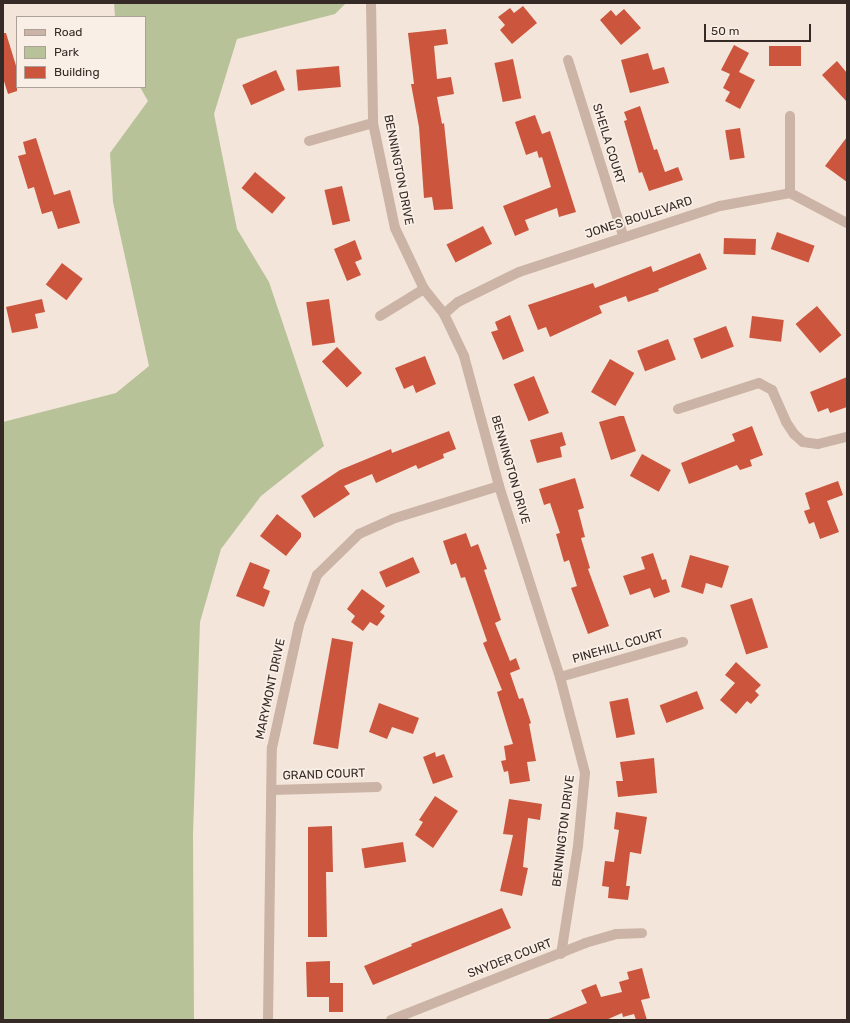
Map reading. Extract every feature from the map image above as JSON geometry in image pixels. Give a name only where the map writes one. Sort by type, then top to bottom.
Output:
[{"type":"street","name":"BENNINGTON DRIVE","points":[[371,3],[373,123],[395,228],[424,289],[444,314],[464,356],[499,486],[560,677],[585,773],[578,846],[561,954]]},
{"type":"street","name":"SHEILA COURT","points":[[568,60],[623,236]]},
{"type":"street","points":[[790,116],[790,193],[847,223]]},
{"type":"street","points":[[309,141],[373,123]]},
{"type":"street","name":"JONES BOULEVARD","points":[[444,314],[458,302],[519,272],[623,236],[720,206],[790,193]]},
{"type":"street","points":[[380,316],[424,289]]},
{"type":"street","points":[[678,409],[759,383],[772,390],[786,422],[794,434],[803,442],[818,444],[847,437]]},
{"type":"street","name":"MARYMONT DRIVE","points":[[268,1020],[272,748],[299,625],[317,575],[359,534],[392,519],[499,486]]},
{"type":"street","name":"PINEHILL COURT","points":[[560,677],[683,642]]},
{"type":"street","name":"GRAND COURT","points":[[272,790],[377,787]]},
{"type":"street","name":"SNYDER COURT","points":[[391,1020],[561,954],[585,943],[617,934],[642,933]]},
{"type":"green space","points":[[114,3],[346,3],[335,14],[237,39],[214,114],[237,229],[269,282],[324,446],[261,496],[221,549],[200,622],[193,834],[194,1020],[3,1020],[3,422],[116,393],[149,366],[113,202],[110,153],[148,101],[141,88],[146,88],[146,16],[115,16]]},
{"type":"building","points":[[523,6],[537,23],[512,44],[500,30],[505,25],[498,17],[510,8],[514,13]]},
{"type":"building","points":[[624,9],[641,28],[621,45],[600,20],[611,10],[616,16]]},
{"type":"building","points":[[446,29],[448,44],[434,46],[437,79],[451,77],[454,94],[437,97],[442,124],[444,123],[453,209],[434,210],[432,197],[424,198],[419,127],[411,84],[414,84],[408,33]]},
{"type":"building","points":[[3,33],[6,33],[16,66],[17,91],[8,94],[3,78]]},
{"type":"building","points":[[734,45],[749,53],[739,72],[755,80],[740,109],[725,101],[730,92],[723,88],[730,74],[721,70]]},
{"type":"building","points":[[769,46],[801,46],[801,66],[769,66]]},
{"type":"building","points":[[648,53],[653,70],[664,67],[669,83],[630,93],[621,60]]},
{"type":"building","points":[[513,59],[521,98],[503,102],[494,63]]},
{"type":"building","points":[[837,61],[847,73],[847,102],[822,75]]},
{"type":"building","points":[[339,66],[341,87],[298,91],[296,70]]},
{"type":"building","points":[[276,70],[285,90],[251,105],[242,85]]},
{"type":"building","points":[[640,106],[654,150],[657,149],[665,172],[678,167],[683,180],[649,191],[642,172],[639,173],[624,121],[627,120],[624,112]]},
{"type":"building","points":[[535,115],[542,134],[550,131],[576,212],[559,217],[557,208],[525,220],[529,230],[515,236],[503,206],[551,187],[542,157],[539,158],[537,151],[526,155],[515,122]]},
{"type":"building","points":[[740,128],[745,158],[730,160],[725,130]]},
{"type":"building","points":[[847,137],[847,182],[825,166]]},
{"type":"building","points":[[36,138],[54,195],[70,190],[80,223],[58,229],[52,211],[42,214],[34,187],[28,189],[18,156],[26,154],[23,142]]},
{"type":"building","points":[[255,172],[286,198],[272,214],[242,188]]},
{"type":"building","points":[[342,186],[350,221],[333,225],[324,190]]},
{"type":"building","points":[[483,226],[492,244],[456,262],[446,245]]},
{"type":"building","points":[[777,232],[815,246],[808,263],[771,249]]},
{"type":"building","points":[[724,238],[756,239],[755,255],[723,254]]},
{"type":"building","points":[[355,240],[362,259],[355,262],[361,275],[347,281],[334,249]]},
{"type":"building","points":[[700,253],[707,269],[658,289],[659,291],[628,302],[626,296],[599,306],[602,313],[550,337],[546,327],[538,330],[528,305],[593,283],[595,288],[651,266],[653,272]]},
{"type":"building","points":[[62,263],[83,279],[67,300],[46,285]]},
{"type":"building","points":[[42,299],[45,312],[35,314],[38,328],[12,333],[6,307]]},
{"type":"building","points":[[329,299],[335,343],[312,346],[306,302]]},
{"type":"building","points":[[817,306],[841,335],[820,353],[796,324]]},
{"type":"building","points":[[510,315],[524,351],[503,360],[491,332],[498,330],[495,322]]},
{"type":"building","points":[[752,316],[784,320],[781,342],[749,338]]},
{"type":"building","points":[[726,326],[734,347],[701,359],[693,339]]},
{"type":"building","points":[[668,339],[676,360],[645,371],[637,351]]},
{"type":"building","points":[[337,347],[362,373],[347,387],[322,362]]},
{"type":"building","points":[[425,356],[436,384],[416,393],[413,385],[404,389],[395,368]]},
{"type":"building","points":[[610,359],[634,373],[615,406],[591,392]]},
{"type":"building","points":[[534,376],[549,413],[529,421],[514,384]]},
{"type":"building","points":[[847,377],[847,407],[830,413],[828,408],[818,412],[810,392]]},
{"type":"building","points":[[624,416],[636,451],[611,460],[599,422]]},
{"type":"building","points":[[752,426],[763,455],[750,460],[752,466],[740,470],[737,465],[689,484],[681,463],[735,441],[732,434]]},
{"type":"building","points":[[449,431],[456,449],[443,454],[444,458],[418,469],[416,465],[376,483],[372,474],[344,486],[350,494],[314,518],[301,496],[340,470],[391,449],[392,453]]},
{"type":"building","points":[[562,432],[566,445],[560,447],[562,457],[537,463],[530,440]]},
{"type":"building","points":[[642,454],[671,470],[659,492],[630,476]]},
{"type":"building","points":[[575,478],[584,508],[578,510],[585,537],[581,538],[590,568],[588,569],[609,626],[588,634],[571,588],[577,586],[569,560],[564,562],[556,534],[560,533],[550,503],[544,505],[539,489]]},
{"type":"building","points":[[838,481],[843,495],[827,501],[839,532],[820,539],[814,522],[809,524],[804,511],[810,509],[805,493]]},
{"type":"building","points":[[277,514],[301,533],[301,537],[286,556],[260,536]]},
{"type":"building","points":[[466,533],[471,547],[478,544],[487,569],[484,570],[501,620],[495,623],[510,661],[516,658],[520,669],[510,673],[519,699],[523,698],[531,723],[529,724],[536,761],[527,762],[530,781],[510,784],[508,771],[504,772],[501,761],[506,760],[504,746],[513,744],[497,692],[502,690],[483,643],[487,641],[465,577],[461,578],[456,563],[451,565],[443,541]]},
{"type":"building","points":[[653,553],[662,580],[666,579],[670,592],[654,598],[650,588],[630,595],[623,576],[645,569],[641,557]]},
{"type":"building","points":[[690,555],[729,566],[722,588],[706,583],[703,594],[681,587]]},
{"type":"building","points":[[413,557],[420,573],[386,588],[379,572]]},
{"type":"building","points":[[250,562],[270,570],[263,588],[270,591],[264,607],[236,596]]},
{"type":"building","points":[[362,589],[385,606],[380,612],[385,616],[377,626],[370,622],[363,631],[351,622],[355,616],[347,609]]},
{"type":"building","points":[[752,598],[768,647],[746,655],[730,605]]},
{"type":"building","points":[[332,638],[353,642],[338,749],[313,744]]},
{"type":"building","points":[[736,662],[761,685],[755,691],[759,695],[751,704],[747,701],[736,714],[720,700],[735,683],[725,675]]},
{"type":"building","points":[[697,691],[704,709],[666,723],[660,705]]},
{"type":"building","points":[[628,698],[635,734],[616,738],[609,702]]},
{"type":"building","points":[[379,703],[419,718],[413,734],[392,727],[387,739],[369,732]]},
{"type":"building","points":[[435,752],[436,757],[444,754],[453,777],[433,784],[423,757]]},
{"type":"building","points":[[654,758],[657,793],[618,797],[616,781],[623,781],[620,762]]},
{"type":"building","points":[[435,796],[458,811],[433,848],[415,835],[423,822],[419,820]]},
{"type":"building","points":[[509,799],[542,804],[540,820],[528,818],[523,867],[528,868],[522,896],[500,891],[513,835],[503,834]]},
{"type":"building","points":[[616,812],[647,817],[641,854],[630,852],[626,886],[630,886],[628,900],[608,898],[609,887],[602,886],[605,861],[614,862],[619,830],[614,829]]},
{"type":"building","points":[[332,826],[333,872],[326,872],[327,937],[308,937],[308,827]]},
{"type":"building","points":[[403,842],[406,862],[365,868],[362,849]]},
{"type":"building","points":[[502,908],[511,928],[373,985],[364,966],[412,946],[411,944]]},
{"type":"building","points":[[330,961],[330,983],[343,983],[343,1012],[329,1012],[329,997],[307,997],[306,962]]},
{"type":"building","points":[[642,968],[650,998],[641,1000],[647,1020],[636,1020],[634,1014],[623,1017],[622,1013],[606,1020],[546,1020],[587,1003],[581,990],[596,984],[601,997],[622,992],[619,982],[629,979],[627,972]]}]
